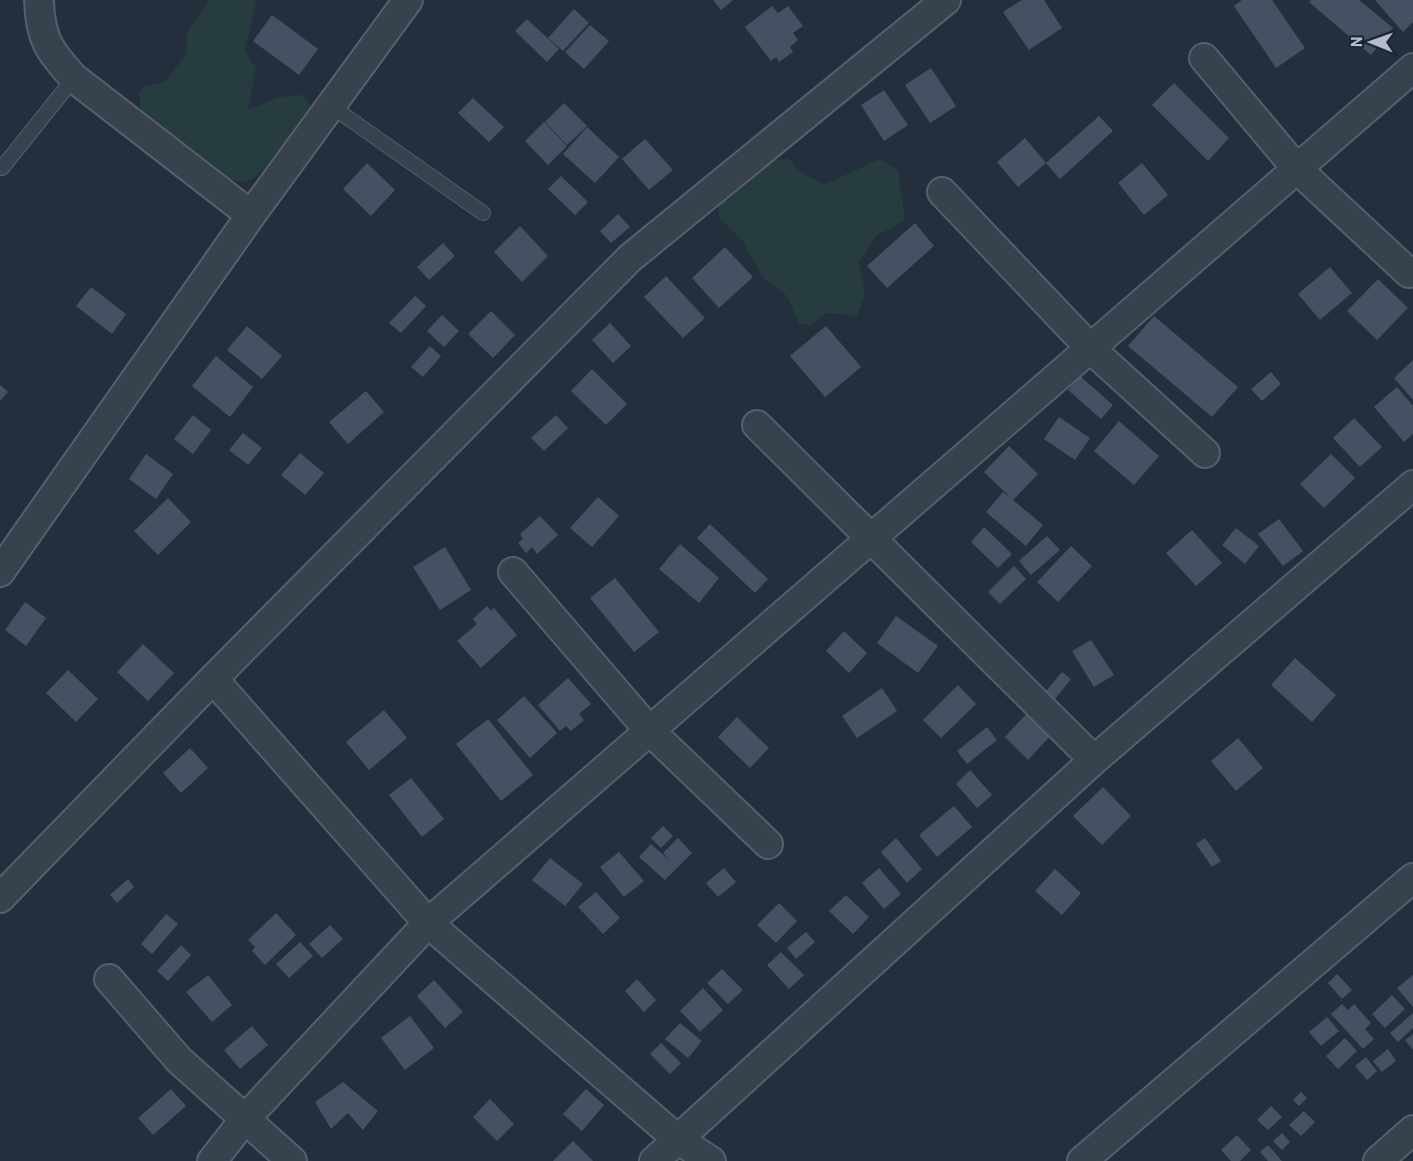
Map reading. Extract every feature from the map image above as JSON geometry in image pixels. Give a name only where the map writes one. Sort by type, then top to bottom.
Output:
[{"type":"street","points":[[39,0],[43,36],[50,52],[74,78],[251,214]]},
{"type":"street","points":[[0,572],[251,214],[408,0]]},
{"type":"street","points":[[0,898],[213,678],[630,258],[946,0]]},
{"type":"street","points":[[1204,58],[1297,169],[1409,273]]},
{"type":"street","points":[[212,1161],[244,1120],[428,923],[648,729],[870,540],[1413,68]]},
{"type":"street","points":[[942,192],[1091,349],[1205,453]]},
{"type":"street","points":[[757,425],[870,540],[1095,760]]},
{"type":"street","points":[[654,1161],[676,1138],[1095,760],[1413,486]]},
{"type":"street","points":[[513,572],[648,729],[768,844]]},
{"type":"street","points":[[213,678],[428,923],[676,1138],[711,1161]]},
{"type":"street","points":[[1082,1161],[1413,878]]},
{"type":"street","points":[[109,979],[179,1060],[292,1161]]},
{"type":"street","points":[[1378,1161],[1413,1130]]},
{"type":"lane","points":[[2,168],[74,78]]},
{"type":"lane","points":[[331,106],[483,213]]},
{"type":"green space","points":[[209,0],[256,0],[245,51],[256,68],[248,110],[280,97],[302,95],[314,110],[282,151],[252,179],[242,182],[211,175],[141,113],[139,94],[145,86],[165,82],[187,53],[187,32]]},
{"type":"green space","points":[[789,159],[797,169],[824,185],[880,159],[898,170],[905,220],[876,236],[859,263],[865,294],[857,316],[827,313],[810,325],[799,324],[787,296],[762,276],[742,240],[719,217],[718,197],[769,161]]},
{"type":"building","points":[[713,0],[733,0],[721,10]]},
{"type":"building","points":[[1022,0],[1044,0],[1062,28],[1029,50],[1003,12]]},
{"type":"building","points":[[1242,0],[1272,0],[1305,48],[1276,68],[1234,6]]},
{"type":"building","points":[[1311,0],[1359,0],[1393,28],[1371,55],[1309,2]]},
{"type":"building","points":[[1375,0],[1413,0],[1413,22],[1403,32]]},
{"type":"building","points":[[772,6],[778,13],[788,6],[803,26],[793,33],[798,40],[790,47],[793,52],[779,62],[776,57],[771,61],[745,27]]},
{"type":"building","points":[[574,9],[589,23],[563,51],[548,38]]},
{"type":"building","points":[[272,15],[318,49],[299,75],[253,41]]},
{"type":"building","points":[[527,19],[559,49],[547,62],[515,31]]},
{"type":"building","points":[[590,25],[609,41],[584,69],[565,52]]},
{"type":"building","points":[[931,68],[956,106],[930,123],[905,85]]},
{"type":"building","points":[[1174,83],[1229,138],[1208,161],[1152,105]]},
{"type":"building","points":[[884,90],[908,125],[884,141],[861,105]]},
{"type":"building","points":[[473,98],[504,127],[489,142],[458,113]]},
{"type":"building","points":[[564,103],[587,126],[567,145],[545,122]]},
{"type":"building","points":[[1099,116],[1113,131],[1060,179],[1046,163]]},
{"type":"building","points":[[544,122],[567,146],[548,165],[525,141]]},
{"type":"building","points":[[587,127],[619,157],[595,183],[563,154]]},
{"type":"building","points":[[1025,138],[1046,163],[1018,187],[997,162]]},
{"type":"building","points":[[645,139],[673,170],[649,190],[622,159]]},
{"type":"building","points":[[367,163],[395,190],[371,216],[343,189]]},
{"type":"building","points":[[1142,163],[1168,195],[1144,215],[1118,183]]},
{"type":"building","points":[[561,176],[588,202],[575,215],[548,189]]},
{"type":"building","points":[[618,214],[630,227],[611,243],[600,231]]},
{"type":"building","points":[[915,223],[934,246],[887,288],[867,266]]},
{"type":"building","points":[[520,226],[548,256],[522,282],[494,252]]},
{"type":"building","points":[[443,243],[455,256],[429,280],[417,267]]},
{"type":"building","points":[[725,247],[753,277],[719,308],[692,278]]},
{"type":"building","points":[[1330,267],[1352,293],[1320,320],[1298,294]]},
{"type":"building","points":[[666,276],[705,318],[683,338],[644,297]]},
{"type":"building","points":[[1378,279],[1408,308],[1377,340],[1347,311]]},
{"type":"building","points":[[91,287],[126,314],[112,334],[76,306]]},
{"type":"building","points":[[415,296],[426,306],[401,333],[389,323]]},
{"type":"building","points":[[491,311],[515,335],[493,358],[468,334]]},
{"type":"building","points":[[442,315],[459,331],[444,347],[427,331]]},
{"type":"building","points":[[1154,316],[1238,387],[1212,417],[1128,346]]},
{"type":"building","points":[[610,323],[631,346],[613,363],[592,340]]},
{"type":"building","points":[[247,326],[282,356],[262,379],[227,350]]},
{"type":"building","points":[[826,326],[861,367],[825,397],[790,356]]},
{"type":"building","points":[[430,346],[441,356],[423,377],[411,367]]},
{"type":"building","points":[[216,356],[253,387],[230,417],[192,386]]},
{"type":"building","points":[[1413,360],[1413,400],[1394,378]]},
{"type":"building","points":[[592,369],[627,404],[606,425],[571,391]]},
{"type":"building","points":[[1271,372],[1281,384],[1262,401],[1251,389]]},
{"type":"building","points":[[1080,376],[1113,405],[1101,419],[1068,390]]},
{"type":"building","points":[[0,385],[8,392],[0,401]]},
{"type":"building","points":[[1397,387],[1413,406],[1413,434],[1404,442],[1374,407]]},
{"type":"building","points":[[366,391],[384,412],[348,444],[329,422]]},
{"type":"building","points":[[193,415],[211,430],[193,454],[174,439]]},
{"type":"building","points":[[556,415],[568,428],[544,451],[531,438]]},
{"type":"building","points":[[1059,417],[1090,438],[1075,460],[1044,439]]},
{"type":"building","points":[[1354,418],[1382,447],[1360,467],[1333,438]]},
{"type":"building","points":[[1119,421],[1159,456],[1134,485],[1094,451]]},
{"type":"building","points":[[243,433],[262,448],[248,465],[229,450]]},
{"type":"building","points":[[1009,446],[1038,474],[1013,500],[1043,525],[1026,546],[986,512],[1003,492],[1011,498],[984,472]]},
{"type":"building","points":[[300,453],[324,473],[305,495],[281,475]]},
{"type":"building","points":[[146,454],[173,474],[156,499],[129,479]]},
{"type":"building","points":[[1331,454],[1355,478],[1324,508],[1300,484]]},
{"type":"building","points":[[598,497],[619,516],[592,547],[570,528]]},
{"type":"building","points":[[168,498],[191,522],[158,555],[134,531]]},
{"type":"building","points":[[540,516],[558,535],[537,554],[532,547],[526,553],[518,543],[523,539],[520,534]]},
{"type":"building","points":[[1279,519],[1303,551],[1283,566],[1258,534]]},
{"type":"building","points":[[710,524],[768,579],[755,593],[697,538]]},
{"type":"building","points":[[984,527],[1012,554],[998,568],[971,542]]},
{"type":"building","points":[[1236,528],[1259,546],[1245,564],[1222,545]]},
{"type":"building","points":[[1192,530],[1222,563],[1196,586],[1166,553]]},
{"type":"building","points":[[1047,536],[1060,550],[1031,575],[1019,561]]},
{"type":"building","points":[[680,544],[719,578],[699,603],[659,569]]},
{"type":"building","points":[[1071,546],[1092,566],[1058,602],[1037,582]]},
{"type":"building","points":[[445,547],[471,590],[440,610],[413,567]]},
{"type":"building","points":[[1014,566],[1026,579],[1000,604],[988,592]]},
{"type":"building","points":[[615,578],[659,632],[634,652],[590,598]]},
{"type":"building","points":[[25,602],[46,618],[26,646],[5,630]]},
{"type":"building","points":[[487,606],[491,611],[494,608],[517,635],[481,668],[457,641],[477,624],[473,619]]},
{"type":"building","points":[[896,616],[938,646],[918,673],[877,643]]},
{"type":"building","points":[[844,631],[867,653],[849,673],[826,651]]},
{"type":"building","points":[[1091,640],[1114,675],[1094,687],[1072,651]]},
{"type":"building","points":[[143,644],[174,673],[148,701],[117,672]]},
{"type":"building","points":[[1295,658],[1336,695],[1312,722],[1271,685]]},
{"type":"building","points":[[68,670],[98,699],[76,722],[46,693]]},
{"type":"building","points":[[1062,672],[1071,679],[1055,699],[1046,691]]},
{"type":"building","points":[[568,678],[591,704],[579,714],[584,720],[571,731],[566,726],[560,731],[538,705]]},
{"type":"building","points":[[958,685],[976,704],[941,738],[923,720]]},
{"type":"building","points":[[882,688],[897,711],[857,738],[842,716]]},
{"type":"building","points":[[524,696],[557,733],[530,758],[497,720]]},
{"type":"building","points":[[384,710],[407,738],[369,770],[346,742]]},
{"type":"building","points":[[1028,712],[1051,735],[1028,760],[1005,737]]},
{"type":"building","points":[[737,717],[769,748],[750,768],[718,737]]},
{"type":"building","points":[[488,719],[533,775],[501,801],[456,744]]},
{"type":"building","points":[[987,727],[997,740],[967,764],[957,751]]},
{"type":"building","points":[[1238,738],[1263,768],[1236,791],[1211,761]]},
{"type":"building","points":[[190,748],[208,768],[181,793],[163,773]]},
{"type":"building","points":[[970,770],[992,795],[977,808],[956,784]]},
{"type":"building","points":[[411,778],[444,819],[422,837],[389,795]]},
{"type":"building","points":[[1103,787],[1131,816],[1102,845],[1073,816]]},
{"type":"building","points":[[954,806],[972,827],[937,857],[919,835]]},
{"type":"building","points":[[663,826],[673,836],[661,848],[651,838]]},
{"type":"building","points":[[678,838],[692,853],[665,880],[639,857],[651,844],[670,861],[663,853]]},
{"type":"building","points":[[896,838],[922,869],[907,883],[881,852]]},
{"type":"building","points":[[1205,838],[1221,861],[1212,867],[1196,844]]},
{"type":"building","points":[[619,852],[644,881],[624,897],[600,867]]},
{"type":"building","points":[[550,858],[583,884],[565,906],[532,880]]},
{"type":"building","points":[[724,868],[736,882],[718,897],[706,883]]},
{"type":"building","points":[[879,868],[901,894],[884,909],[862,883]]},
{"type":"building","points":[[1055,869],[1081,893],[1062,915],[1035,891]]},
{"type":"building","points":[[128,879],[134,887],[117,903],[110,895]]},
{"type":"building","points":[[596,892],[620,918],[603,934],[578,907]]},
{"type":"building","points":[[846,895],[869,917],[853,934],[829,911]]},
{"type":"building","points":[[779,903],[797,921],[776,943],[757,925]]},
{"type":"building","points":[[276,913],[296,935],[265,965],[252,951],[255,947],[248,940]]},
{"type":"building","points":[[166,914],[178,924],[152,954],[141,944]]},
{"type":"building","points":[[330,925],[343,939],[322,958],[309,944]]},
{"type":"building","points":[[806,932],[815,942],[796,959],[787,948]]},
{"type":"building","points":[[300,942],[313,956],[289,978],[276,964]]},
{"type":"building","points":[[181,945],[191,955],[168,981],[157,971]]},
{"type":"building","points":[[781,952],[804,975],[789,989],[767,965]]},
{"type":"building","points":[[722,969],[743,990],[728,1004],[707,983]]},
{"type":"building","points":[[1337,974],[1352,990],[1342,999],[1328,983]]},
{"type":"building","points":[[208,975],[232,1005],[212,1022],[186,992]]},
{"type":"building","points":[[1413,975],[1413,1007],[1397,988]]},
{"type":"building","points":[[637,979],[656,1000],[644,1012],[625,991]]},
{"type":"building","points":[[434,980],[463,1012],[445,1028],[417,996]]},
{"type":"building","points":[[703,988],[723,1010],[700,1032],[680,1011]]},
{"type":"building","points":[[1392,995],[1405,1009],[1385,1028],[1372,1014]]},
{"type":"building","points":[[1342,1004],[1348,1010],[1354,1004],[1371,1023],[1365,1029],[1374,1039],[1363,1049],[1331,1014]]},
{"type":"building","points":[[1413,1013],[1413,1028],[1398,1042],[1390,1033]]},
{"type":"building","points":[[410,1016],[434,1048],[405,1070],[381,1038]]},
{"type":"building","points":[[1327,1017],[1339,1031],[1321,1046],[1309,1032]]},
{"type":"building","points":[[680,1023],[702,1041],[688,1058],[665,1039]]},
{"type":"building","points":[[252,1026],[268,1045],[240,1069],[224,1050]]},
{"type":"building","points":[[1413,1034],[1413,1050],[1405,1040]]},
{"type":"building","points":[[1345,1038],[1357,1051],[1338,1069],[1326,1056]]},
{"type":"building","points":[[661,1043],[681,1063],[670,1074],[650,1054]]},
{"type":"building","points":[[1388,1049],[1396,1061],[1382,1072],[1373,1061]]},
{"type":"building","points":[[1366,1057],[1377,1071],[1367,1080],[1355,1066]]},
{"type":"building","points":[[343,1082],[378,1111],[363,1130],[348,1113],[331,1129],[315,1102]]},
{"type":"building","points":[[171,1089],[186,1106],[153,1135],[138,1118]]},
{"type":"building","points":[[586,1089],[604,1105],[582,1131],[563,1114]]},
{"type":"building","points":[[1301,1092],[1307,1098],[1299,1106],[1293,1100]]},
{"type":"building","points":[[490,1099],[514,1124],[497,1141],[473,1117]]},
{"type":"building","points":[[1271,1106],[1282,1117],[1268,1130],[1257,1120]]},
{"type":"building","points":[[1304,1111],[1315,1122],[1301,1136],[1289,1125]]},
{"type":"building","points":[[1282,1133],[1290,1142],[1282,1150],[1273,1141]]},
{"type":"building","points":[[1237,1135],[1251,1150],[1240,1161],[1231,1161],[1221,1150]]},
{"type":"building","points":[[573,1141],[593,1161],[553,1161]]},
{"type":"building","points":[[1268,1145],[1282,1161],[1268,1161],[1260,1152]]}]
